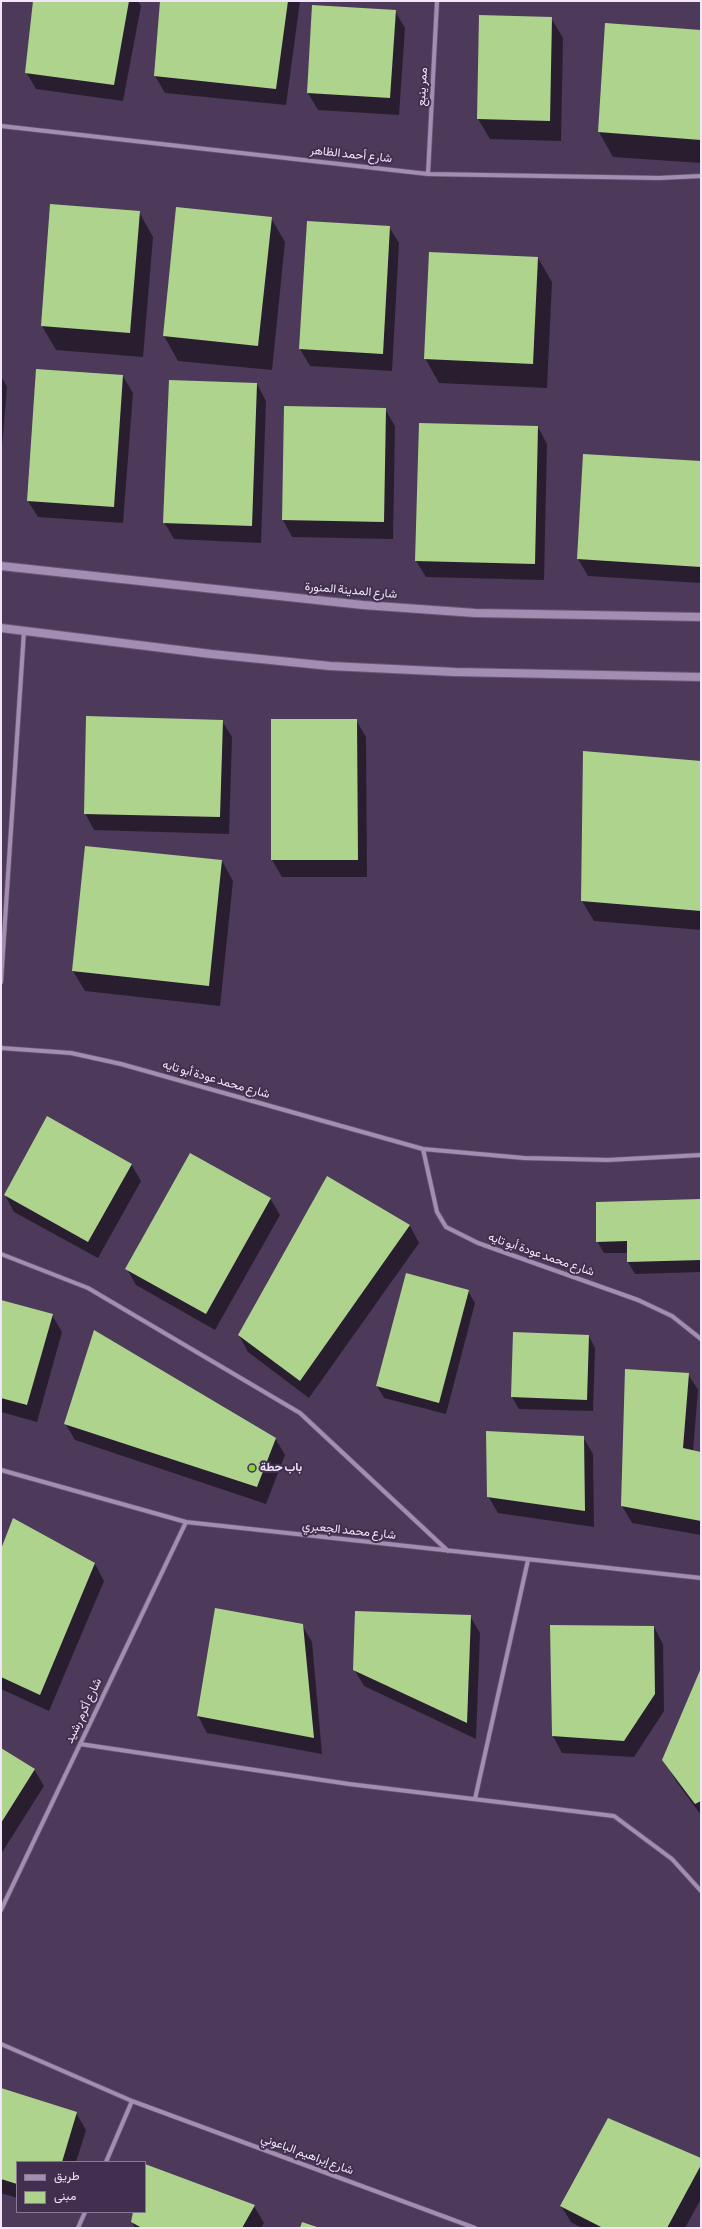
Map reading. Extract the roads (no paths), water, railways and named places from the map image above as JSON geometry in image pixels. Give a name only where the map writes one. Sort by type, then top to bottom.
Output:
[{"type":"main road","name":"شارع المدينة المنورة","points":[[1,566],[363,605],[475,614],[701,617]]},
{"type":"main road","points":[[1,628],[203,653],[330,666],[455,672],[701,677]]},
{"type":"street","name":"ممر ينبع","points":[[428,174],[438,1]]},
{"type":"street","name":"شارع أحمد الظاهر","points":[[1,126],[428,174],[659,178],[701,176]]},
{"type":"street","points":[[1,982],[24,630]]},
{"type":"street","name":"شارع محمد عودة أبو تايه","points":[[1,1048],[70,1053],[121,1064],[423,1150],[532,1158],[608,1160],[701,1156]]},
{"type":"street","name":"شارع محمد عودة أبو تايه","points":[[423,1150],[437,1212],[446,1226],[478,1243],[638,1300],[672,1316],[701,1339]]},
{"type":"street","points":[[1,1254],[88,1288],[300,1413],[448,1551]]},
{"type":"street","name":"شارع محمد الجعبري","points":[[1,1470],[186,1522],[701,1578]]},
{"type":"street","name":"شارع أكرم رشيد","points":[[1,1910],[186,1522]]},
{"type":"street","points":[[475,1798],[528,1560]]},
{"type":"street","points":[[80,1744],[349,1784],[475,1798],[614,1816],[672,1859],[701,1891]]},
{"type":"street","name":"شارع إبراهيم الباعوني","points":[[1,2044],[132,2101],[475,2228]]},
{"type":"street","points":[[106,2161],[132,2101]]},
{"type":"street","points":[[78,2228],[85,2213]]},
{"type":"place","name":"باب حطة","points":[[252,1468]]}]
